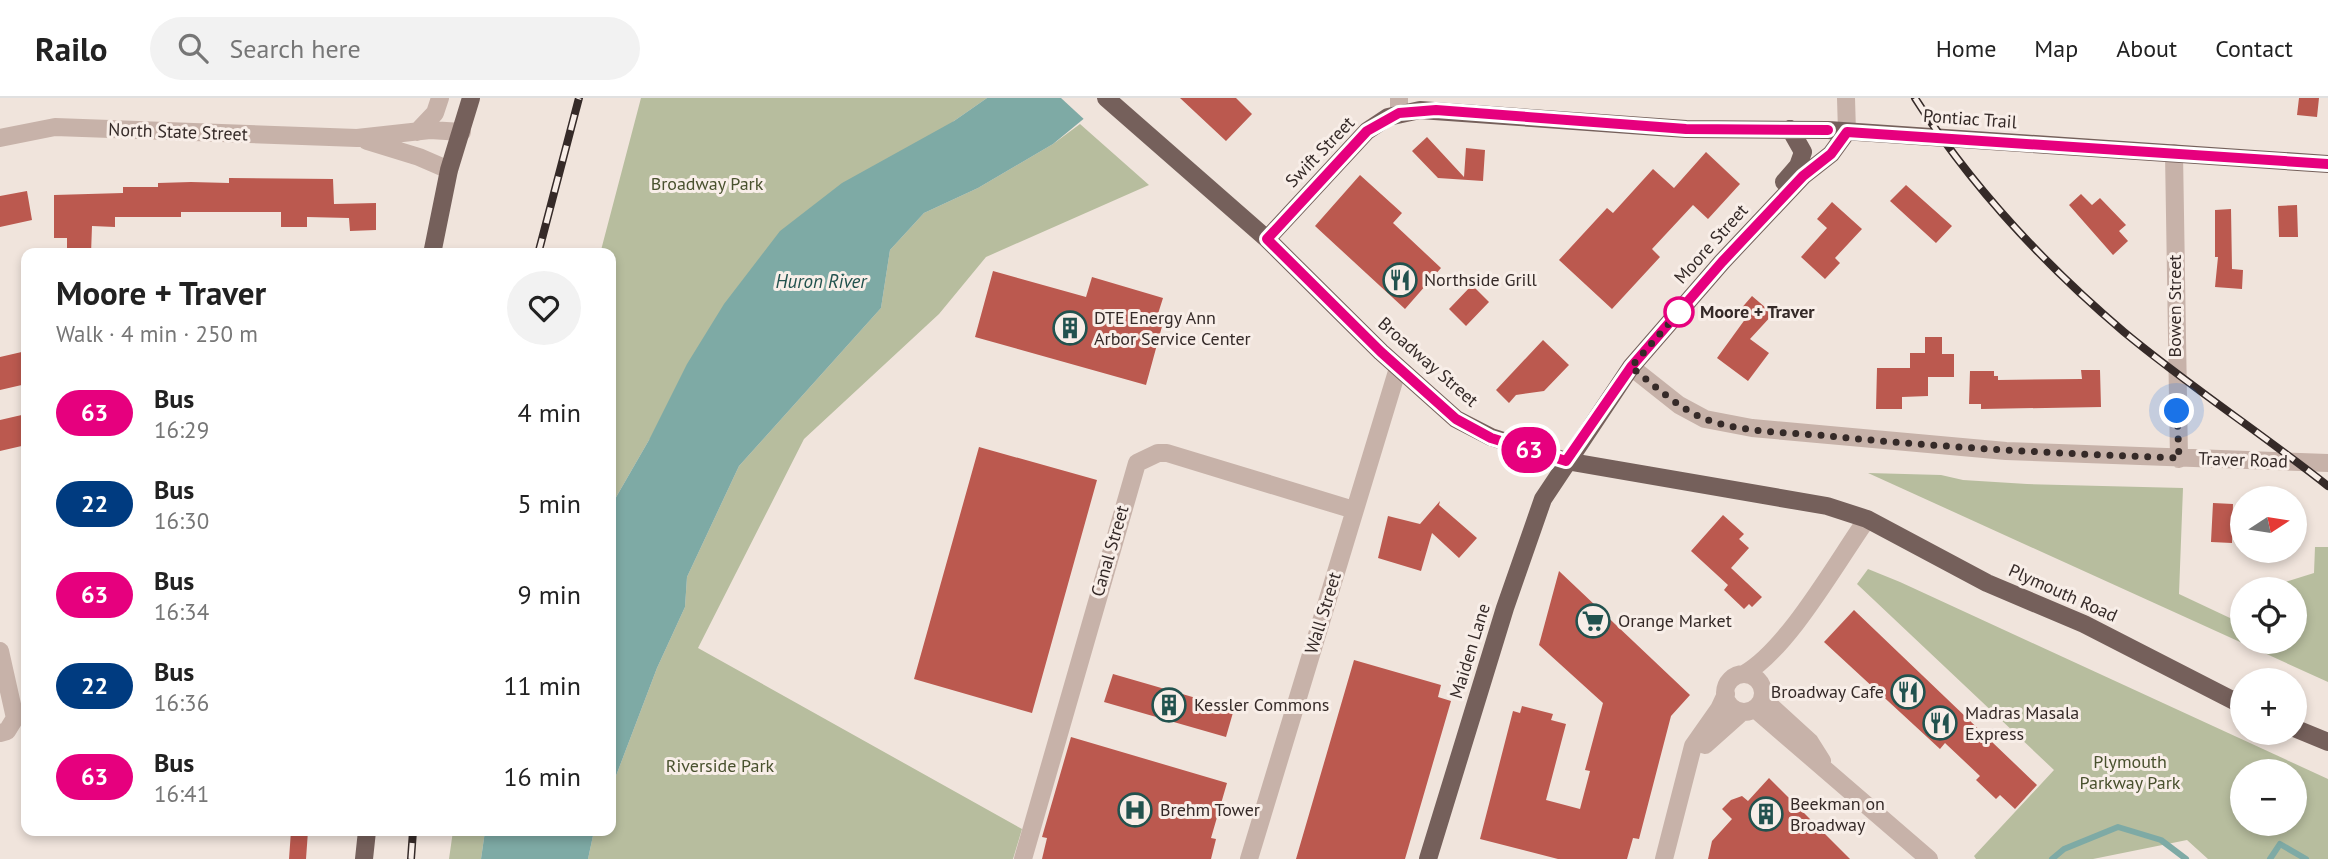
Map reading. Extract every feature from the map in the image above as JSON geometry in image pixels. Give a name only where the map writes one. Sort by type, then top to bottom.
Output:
[{"type":"main road","points":[[433,248],[449,170],[471,98]]},
{"type":"main road","name":"Broadway Street","points":[[1106,98],[1267,239],[1398,368],[1456,419],[1491,438],[1566,461],[1827,506],[1867,519]]},
{"type":"main road","name":"Pontiac Trail","points":[[1399,106],[1686,129],[1847,132],[2328,164]]},
{"type":"main road","name":"Swift Street","points":[[1267,239],[1367,131],[1399,106]]},
{"type":"main road","points":[[1776,204],[1776,194],[1798,166],[1803,152],[1790,129]]},
{"type":"main road","name":"Moore Street","points":[[1566,461],[1631,367],[1776,204],[1803,176],[1831,154],[1847,132]]},
{"type":"main road","name":"Maiden Lane","points":[[1428,859],[1532,529],[1543,499],[1566,461]]},
{"type":"main road","name":"Plymouth Road","points":[[1867,519],[1987,583],[2084,624],[2230,699]]},
{"type":"main road","points":[[2307,733],[2328,742]]},
{"type":"main road","points":[[365,859],[367,836]]},
{"type":"street","points":[[417,132],[435,113],[440,98]]},
{"type":"street","points":[[1846,98],[1847,132]]},
{"type":"street","name":"North State Street","points":[[0,138],[55,127],[357,138]]},
{"type":"street","points":[[357,138],[417,132],[461,132]]},
{"type":"street","points":[[357,138],[419,157],[449,170]]},
{"type":"street","name":"Bowen Street","points":[[2174,153],[2179,458]]},
{"type":"street","name":"Traver Road","points":[[1631,367],[1679,405],[1705,419],[1752,428],[2006,451],[2328,463]]},
{"type":"street","name":"Wall Street","points":[[1249,859],[1398,368]]},
{"type":"street","name":"Canal Street","points":[[1023,859],[1137,463],[1158,453],[1167,453],[1354,510]]},
{"type":"street","points":[[1664,859],[1693,746],[1719,709],[1732,678],[1758,666],[1786,636],[1867,519]]},
{"type":"street","points":[[1689,767],[1718,731],[1755,702],[1786,636]]},
{"type":"street","points":[[0,651],[13,706],[6,729]]},
{"type":"street","points":[[1744,674],[1755,677],[1755,702]]},
{"type":"street","points":[[1726,694],[1730,706],[1755,702],[1810,742],[1828,770],[1929,859]]},
{"type":"green space","name":"Broadway Park","points":[[641,98],[987,98],[954,121],[649,440],[616,497],[616,248],[602,248]]},
{"type":"green space","name":"Riverside Park","points":[[1080,124],[1149,185],[986,257],[939,314],[804,439],[698,648],[1022,829],[1013,859],[588,859],[593,836],[616,836],[616,776],[657,668],[685,607],[687,577],[739,466],[881,308],[890,250],[924,213],[978,188],[1053,144]]},
{"type":"green space","points":[[1868,473],[1941,475],[1963,480],[2027,484],[2183,488],[2179,594],[2230,618],[2230,637]]},
{"type":"green space","points":[[2315,547],[2328,547],[2328,682],[2307,672],[2307,668],[2297,668],[2266,654],[2307,654],[2307,577],[2301,577],[2314,573]]},
{"type":"green space","name":"Plymouth Parkway Park","points":[[1868,569],[2230,734],[2230,745],[2254,745],[2285,759],[2230,759],[2230,836],[2307,836],[2307,769],[2328,779],[2328,859],[2208,859],[2187,840],[2093,859],[1976,859],[1974,856],[2054,770],[1857,584]]},
{"type":"green space","points":[[452,836],[484,836],[481,859],[449,859]]},
{"type":"water","name":"Huron River","points":[[987,98],[1109,98],[1053,144],[978,188],[924,213],[890,250],[881,308],[739,466],[687,577],[685,607],[657,668],[616,776],[616,497],[649,440],[687,364],[724,304],[780,231],[842,183],[954,121]]},
{"type":"water","points":[[484,836],[593,836],[588,859],[481,859]]},
{"type":"pier","points":[[1061,98],[1112,98],[1087,122]]},
{"type":"building","points":[[1180,98],[1236,98],[1252,114],[1226,141]]},
{"type":"building","points":[[2299,98],[2319,98],[2317,117],[2297,115]]},
{"type":"building","points":[[1427,137],[1464,177],[1466,148],[1485,150],[1483,181],[1438,178],[1412,151]]},
{"type":"building","points":[[1706,152],[1740,184],[1708,219],[1693,205],[1652,249],[1660,257],[1612,309],[1559,260],[1607,208],[1613,213],[1653,169],[1674,188]]},
{"type":"building","points":[[1360,175],[1402,213],[1393,223],[1441,268],[1405,309],[1315,226]]},
{"type":"building","points":[[229,178],[333,179],[334,204],[376,203],[376,230],[350,231],[349,218],[307,217],[307,227],[281,227],[281,212],[181,212],[181,217],[115,217],[115,227],[92,226],[91,248],[67,248],[67,238],[54,238],[54,195],[123,193],[123,187],[158,187],[158,183],[229,183]]},
{"type":"building","points":[[1906,185],[1952,226],[1936,243],[1890,201]]},
{"type":"building","points":[[27,191],[32,220],[0,227],[0,196]]},
{"type":"building","points":[[2081,194],[2092,205],[2100,198],[2126,225],[2119,231],[2128,241],[2113,255],[2069,205]]},
{"type":"building","points":[[1832,202],[1862,229],[1835,258],[1840,263],[1825,279],[1801,257],[1827,228],[1817,219]]},
{"type":"building","points":[[2297,205],[2298,237],[2279,237],[2278,206]]},
{"type":"building","points":[[2231,209],[2232,269],[2243,270],[2242,289],[2215,287],[2218,257],[2215,257],[2215,210]]},
{"type":"building","name":"DTE Energy Ann Arbor Service Center","points":[[993,271],[1086,297],[1092,277],[1163,298],[1157,317],[1164,319],[1146,385],[975,337]]},
{"type":"building","points":[[1472,285],[1489,302],[1466,326],[1449,309]]},
{"type":"building","points":[[1752,296],[1773,314],[1750,339],[1769,353],[1748,381],[1717,358],[1746,318],[1739,311]]},
{"type":"building","points":[[1925,337],[1942,337],[1942,354],[1954,354],[1954,377],[1928,377],[1928,396],[1902,397],[1902,409],[1876,409],[1877,368],[1910,368],[1910,353],[1925,353]]},
{"type":"building","points":[[1543,340],[1569,365],[1544,391],[1516,395],[1509,403],[1496,390]]},
{"type":"building","points":[[21,352],[21,385],[0,390],[0,357]]},
{"type":"building","points":[[2081,370],[2100,370],[2101,407],[1981,409],[1981,404],[1969,404],[1970,371],[1994,371],[1998,380],[2082,379]]},
{"type":"building","points":[[21,415],[21,446],[0,451],[0,420]]},
{"type":"building","points":[[979,447],[1097,480],[1032,713],[914,679]]},
{"type":"building","points":[[1440,501],[1439,505],[1477,538],[1459,558],[1432,533],[1421,571],[1378,558],[1388,516],[1420,524]]},
{"type":"building","points":[[2213,503],[2230,504],[2230,543],[2211,542]]},
{"type":"building","points":[[1723,515],[1744,534],[1739,539],[1749,548],[1731,568],[1762,597],[1752,607],[1749,604],[1744,609],[1724,590],[1728,585],[1691,551]]},
{"type":"building","points":[[1559,571],[1690,695],[1671,716],[1639,839],[1633,838],[1627,859],[1558,859],[1480,839],[1513,711],[1520,713],[1522,706],[1553,714],[1551,720],[1566,724],[1546,800],[1580,809],[1590,771],[1585,770],[1603,703],[1539,645]]},
{"type":"building","points":[[1854,610],[2037,785],[2015,809],[2000,795],[1996,799],[1976,780],[1980,776],[1945,743],[1940,749],[1824,642]]},
{"type":"building","points":[[1354,660],[1441,685],[1438,697],[1451,701],[1405,859],[1296,859]]},
{"type":"building","name":"Kessler Commons","points":[[1113,674],[1234,709],[1226,737],[1104,702]]},
{"type":"building","name":"Brehm Tower","points":[[1071,737],[1227,783],[1211,838],[1216,839],[1211,859],[1042,859],[1047,838],[1042,837]]},
{"type":"building","name":"Beekman on Broadway","points":[[1769,778],[1850,859],[1708,859],[1712,841],[1732,819],[1722,809],[1731,800],[1742,796],[1748,801]]},
{"type":"building","points":[[291,836],[308,836],[306,859],[289,859]]},
{"type":"waterway","points":[[2052,859],[2064,849],[2118,827],[2161,840],[2186,859]]},
{"type":"waterway","points":[[2270,859],[2280,844],[2306,859]]},
{"type":"railway","points":[[540,248],[579,98]]},
{"type":"railway","points":[[1915,98],[1985,193],[2065,279],[2149,352],[2328,486]]},
{"type":"railway","points":[[411,859],[413,836]]},
{"type":"bus line","name":"63","points":[[1828,130],[1686,129],[1436,110],[1399,113],[1367,131],[1267,239],[1381,352],[1456,419],[1491,438],[1566,461],[1631,367],[1722,262],[1803,176],[1831,154],[1847,132],[2328,164]]},
{"type":"place","name":"Northside Grill","points":[[1400,280]]},
{"type":"place","name":"Moore + Traver","points":[[1679,312]]},
{"type":"place","name":"DTE Energy Ann Arbor Service Center","points":[[1070,328]]},
{"type":"place","name":"Orange Market","points":[[1593,621]]},
{"type":"place","name":"Broadway Cafe","points":[[1908,692]]},
{"type":"place","name":"Kessler Commons","points":[[1169,705]]},
{"type":"place","name":"Madras Masala Express","points":[[1940,723]]},
{"type":"place","name":"Brehm Tower","points":[[1135,810]]},
{"type":"place","name":"Beekman on Broadway","points":[[1766,814]]},
{"type":"route","points":[[1679,312],[1686,304],[1631,367],[1679,405],[1705,419],[1727,424],[1936,446],[2179,458],[2177,411]]}]
